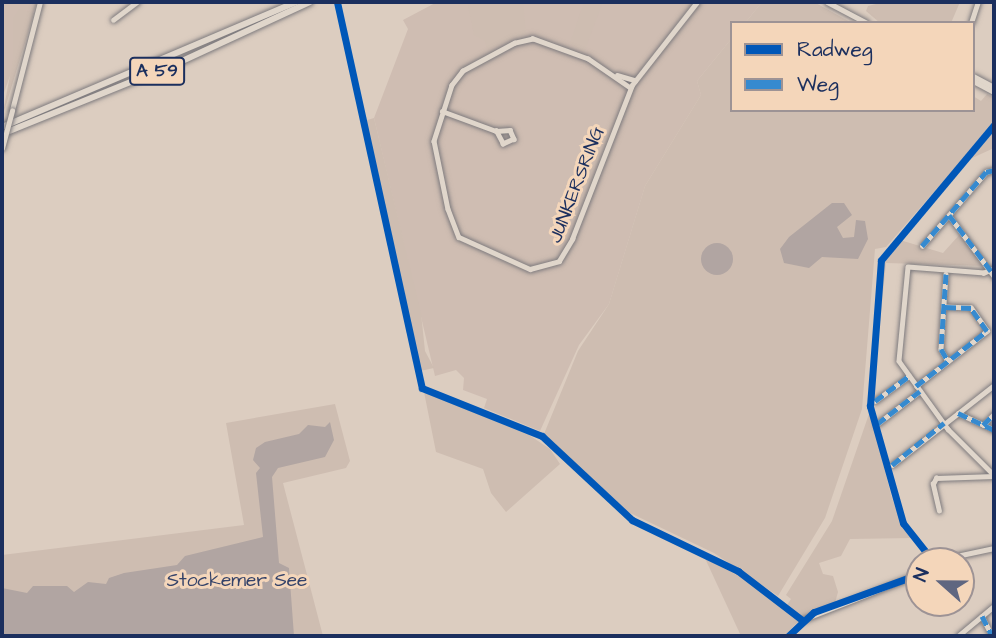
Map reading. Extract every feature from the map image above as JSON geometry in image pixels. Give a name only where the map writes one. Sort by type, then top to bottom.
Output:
[{"type":"highway","name":"A 59","points":[[2,127],[296,2]]},
{"type":"highway","name":"A 59","points":[[2,134],[167,68],[310,2]]},
{"type":"main road","points":[[2,148],[40,2]]},
{"type":"main road","points":[[827,2],[863,21]]},
{"type":"main road","points":[[975,79],[994,89]]},
{"type":"street","points":[[114,20],[137,2]]},
{"type":"street","name":"JUNKERSRING","points":[[631,88],[613,74],[555,45],[523,40],[463,71],[442,111],[434,152],[459,237],[501,258],[538,270],[556,264],[569,247],[631,88],[697,2]]},
{"type":"street","points":[[972,21],[978,2]]},
{"type":"street","name":"JUNKERSRING","points":[[613,74],[636,80]]},
{"type":"street","points":[[442,111],[496,131]]},
{"type":"street","points":[[922,246],[986,173],[994,170]]},
{"type":"street","points":[[949,215],[993,272]]},
{"type":"street","points":[[993,272],[908,267],[899,361],[944,423],[994,475]]},
{"type":"street","points":[[946,274],[941,351],[948,361]]},
{"type":"street","points":[[877,424],[987,329],[971,308],[944,307]]},
{"type":"street","points":[[875,401],[909,376]]},
{"type":"street","points":[[892,465],[994,385]]},
{"type":"street","points":[[958,413],[994,430]]},
{"type":"street","points":[[983,425],[994,414]]},
{"type":"street","points":[[980,476],[983,466]]},
{"type":"street","points":[[939,511],[935,479],[994,475]]},
{"type":"street","points":[[975,552],[994,548]]},
{"type":"street","points":[[802,621],[905,579]]},
{"type":"street","points":[[958,636],[994,606]]},
{"type":"street","points":[[982,616],[992,636]]},
{"type":"shaded area","points":[[2,2],[37,2],[2,98]]},
{"type":"shaded area","points":[[437,2],[762,2],[747,21],[730,21],[730,40],[697,81],[701,95],[645,186],[609,304],[579,345],[540,431],[484,408],[487,399],[463,390],[464,378],[456,370],[435,376],[374,118],[408,29],[403,20]]},
{"type":"shaded area","points":[[832,203],[844,203],[852,215],[837,227],[843,238],[854,237],[856,220],[865,221],[868,239],[858,259],[822,257],[809,268],[784,263],[780,249],[789,237]]},
{"type":"shaded area","points":[[717,243],[728,248],[733,259],[728,270],[717,275],[706,270],[701,259],[706,248]]},
{"type":"shaded area","name":"Stockemer See","points":[[330,422],[334,440],[325,457],[278,468],[272,477],[279,563],[289,568],[294,636],[2,636],[2,588],[27,593],[33,586],[67,586],[74,592],[88,582],[106,584],[109,578],[124,573],[177,565],[185,556],[263,537],[256,473],[260,468],[253,460],[256,448],[265,442],[299,434],[308,425],[325,427]]},
{"type":"green space","points":[[474,2],[523,2],[526,34],[487,49],[485,41],[474,35],[468,6]]},
{"type":"green space","points":[[584,2],[603,2],[584,53],[570,43]]},
{"type":"green space","points":[[762,2],[814,2],[848,21],[747,21]]},
{"type":"green space","points":[[884,2],[960,2],[952,21],[878,21],[866,11],[868,6]]},
{"type":"green space","points":[[19,9],[34,13],[2,118],[13,59],[13,18]]},
{"type":"green space","points":[[730,40],[730,112],[975,112],[975,97],[981,101],[987,94],[994,98],[994,123],[886,247],[875,249],[862,409],[825,518],[778,596],[714,553],[628,512],[544,434],[578,351],[609,304],[645,186],[701,95],[697,81]]},
{"type":"green space","points":[[374,118],[421,313],[425,351],[434,368],[420,371],[364,121]]},
{"type":"green space","points":[[994,127],[994,148],[970,159],[934,201],[931,198]]},
{"type":"green space","points":[[931,200],[900,240],[943,253],[960,234],[987,266],[886,263],[872,403],[884,259]]},
{"type":"green space","points":[[424,392],[529,435],[550,449],[560,464],[506,512],[491,493],[483,469],[436,452]]},
{"type":"green space","name":"Stockemer See","points":[[335,404],[350,461],[346,468],[283,483],[323,636],[2,636],[2,555],[244,525],[226,423]]},
{"type":"green space","points":[[870,411],[891,495],[903,529],[912,538],[850,539],[841,556],[819,563],[823,574],[833,576],[838,592],[835,603],[801,618],[787,605],[791,599],[786,595],[832,521]]},
{"type":"green space","points":[[703,554],[737,572],[799,621],[784,636],[741,636]]},
{"type":"marked path","points":[[922,246],[986,172],[994,170]]},
{"type":"marked path","points":[[949,215],[991,271]]},
{"type":"marked path","points":[[946,274],[941,349],[948,361]]},
{"type":"marked path","points":[[916,386],[987,331],[971,308],[944,307]]},
{"type":"marked path","points":[[875,401],[909,376]]},
{"type":"marked path","points":[[877,424],[920,391]]},
{"type":"marked path","points":[[958,413],[994,430]]},
{"type":"marked path","points":[[983,425],[994,414]]},
{"type":"marked path","points":[[892,465],[944,423]]},
{"type":"marked path","points":[[982,616],[992,636]]},
{"type":"cycle path","points":[[337,2],[422,388],[542,436],[632,520],[738,571],[802,620]]},
{"type":"cycle path","points":[[922,547],[903,523],[870,406],[881,260],[994,125]]},
{"type":"cycle path","points":[[788,636],[814,612],[905,579]]}]
